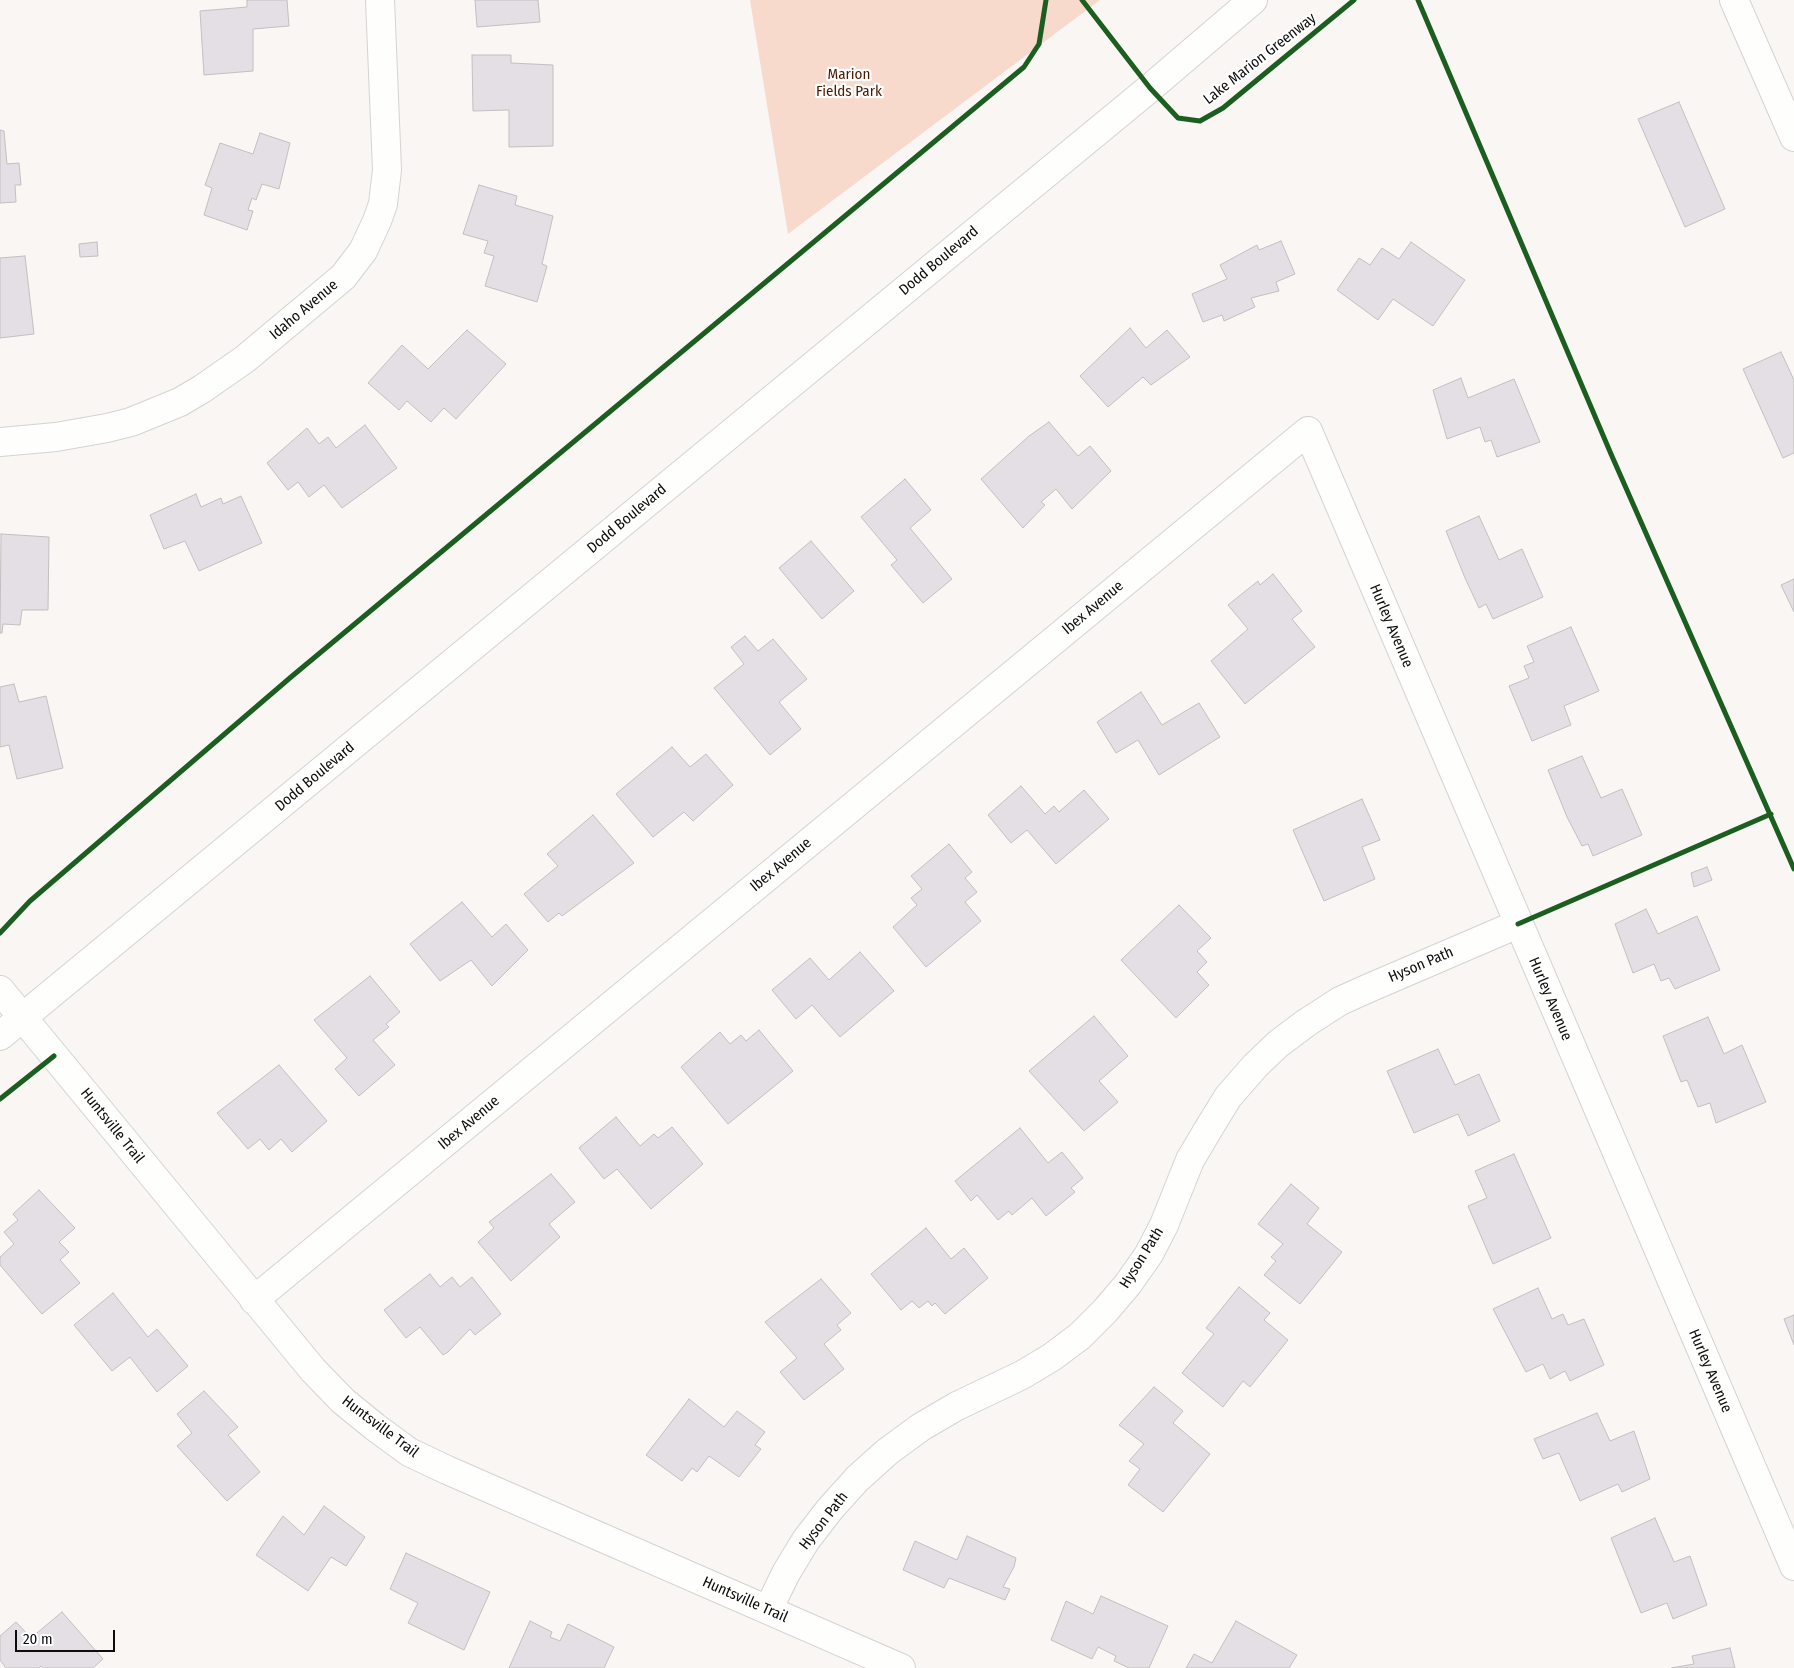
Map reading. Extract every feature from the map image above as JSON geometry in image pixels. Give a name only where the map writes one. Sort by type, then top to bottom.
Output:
[{"type":"street","name":"Idaho Avenue","points":[[0,442],[56,437],[107,428],[131,422],[180,402],[225,374],[343,277],[363,251],[383,204],[387,170],[380,0]]},
{"type":"street","name":"Dodd Boulevard","points":[[0,1036],[1142,94],[1253,0]]},
{"type":"street","points":[[1734,0],[1794,136]]},
{"type":"street","name":"Hurley Avenue","points":[[1308,431],[1794,1566]]},
{"type":"street","name":"Ibex Avenue","points":[[254,1300],[1308,431]]},
{"type":"street","name":"Hyson Path","points":[[768,1610],[786,1573],[806,1540],[857,1479],[887,1452],[921,1427],[956,1406],[1022,1375],[1052,1357],[1080,1336],[1105,1311],[1128,1284],[1148,1254],[1164,1225],[1190,1160],[1228,1097],[1255,1066],[1278,1044],[1306,1022],[1340,1001],[1518,924]]},
{"type":"street","name":"Huntsville Trail","points":[[0,990],[313,1370],[343,1401],[409,1452],[901,1668]]},
{"type":"green space","name":"Marion Fields Park","points":[[750,0],[1100,0],[788,234]]},
{"type":"building","points":[[247,0],[287,0],[289,26],[253,29],[253,71],[204,75],[200,11],[247,7]]},
{"type":"building","points":[[475,0],[538,0],[540,22],[477,27]]},
{"type":"building","points":[[472,55],[511,55],[511,63],[553,65],[553,146],[509,147],[509,110],[473,111]]},
{"type":"building","points":[[1679,102],[1725,209],[1685,227],[1638,119]]},
{"type":"building","points":[[0,130],[4,131],[7,164],[19,163],[21,185],[15,185],[16,202],[0,203]]},
{"type":"building","points":[[260,133],[290,143],[279,189],[262,184],[256,200],[252,198],[248,210],[253,211],[247,230],[204,215],[212,188],[205,185],[220,143],[253,154]]},
{"type":"building","points":[[479,185],[517,196],[515,205],[553,216],[542,264],[547,266],[537,302],[485,286],[494,256],[484,253],[488,241],[463,234]]},
{"type":"building","points":[[1281,241],[1295,274],[1276,282],[1279,291],[1251,298],[1255,307],[1224,321],[1222,315],[1203,322],[1192,294],[1227,279],[1220,265],[1257,245],[1259,250]]},
{"type":"building","points":[[97,242],[98,256],[80,257],[79,244]]},
{"type":"building","points":[[1411,242],[1465,280],[1433,326],[1393,299],[1378,320],[1337,290],[1359,258],[1370,265],[1382,248],[1399,259]]},
{"type":"building","points":[[25,256],[34,334],[0,338],[0,258]]},
{"type":"building","points":[[1130,328],[1146,348],[1167,330],[1190,357],[1151,385],[1143,377],[1108,407],[1080,376]]},
{"type":"building","points":[[467,330],[506,364],[456,419],[444,408],[431,422],[407,401],[399,410],[368,383],[402,345],[428,369]]},
{"type":"building","points":[[1781,352],[1794,380],[1794,453],[1783,458],[1743,369]]},
{"type":"building","points":[[1461,378],[1468,398],[1514,379],[1540,442],[1497,457],[1491,440],[1485,442],[1480,427],[1447,439],[1433,390]]},
{"type":"building","points":[[1049,422],[1078,456],[1090,446],[1111,471],[1072,509],[1056,489],[1041,502],[1045,505],[1023,528],[981,479],[1029,436]]},
{"type":"building","points":[[365,425],[397,468],[342,508],[324,485],[309,497],[298,482],[288,490],[267,463],[307,428],[319,444],[328,437],[336,448]]},
{"type":"building","points":[[905,479],[931,510],[910,528],[952,579],[923,603],[891,565],[897,560],[861,517]]},
{"type":"building","points":[[196,494],[201,507],[221,498],[223,504],[241,496],[262,543],[199,571],[185,541],[164,549],[150,515]]},
{"type":"building","points":[[1479,516],[1499,560],[1522,549],[1543,597],[1493,619],[1486,604],[1479,608],[1446,531]]},
{"type":"building","points":[[1,534],[49,537],[48,610],[22,610],[20,625],[3,624],[2,633],[0,633]]},
{"type":"building","points":[[811,541],[854,591],[822,619],[779,568]]},
{"type":"building","points":[[1273,574],[1302,611],[1292,619],[1315,647],[1245,704],[1211,661],[1248,629],[1228,605],[1258,581],[1260,585]]},
{"type":"building","points":[[1794,579],[1794,612],[1781,585]]},
{"type":"building","points":[[1571,627],[1599,691],[1564,706],[1571,725],[1532,741],[1509,686],[1529,678],[1524,666],[1534,662],[1527,646]]},
{"type":"building","points":[[745,636],[758,651],[773,639],[807,679],[779,702],[801,729],[770,755],[714,688],[744,664],[731,647]]},
{"type":"building","points":[[14,684],[19,702],[46,696],[63,768],[17,779],[9,745],[0,747],[0,687]]},
{"type":"building","points":[[1141,692],[1162,725],[1199,703],[1220,737],[1159,775],[1138,740],[1116,753],[1097,722]]},
{"type":"building","points":[[672,747],[690,767],[706,754],[733,785],[693,821],[684,812],[653,837],[616,794]]},
{"type":"building","points":[[1582,756],[1601,798],[1622,789],[1642,835],[1593,856],[1588,844],[1582,846],[1567,817],[1548,770]]},
{"type":"building","points":[[1021,786],[1045,814],[1054,806],[1059,812],[1084,790],[1109,819],[1056,864],[1027,830],[1011,843],[988,815]]},
{"type":"building","points":[[1362,799],[1380,840],[1362,847],[1375,879],[1324,901],[1293,830]]},
{"type":"building","points":[[593,815],[634,863],[562,916],[559,913],[548,922],[524,894],[558,866],[547,854]]},
{"type":"building","points":[[949,844],[972,872],[965,878],[977,892],[965,902],[981,921],[926,967],[893,927],[917,905],[911,898],[922,889],[911,876]]},
{"type":"building","points":[[1707,867],[1712,880],[1694,887],[1691,873]]},
{"type":"building","points":[[462,902],[492,937],[506,924],[528,950],[492,986],[471,960],[440,981],[410,944]]},
{"type":"building","points":[[1179,905],[1211,938],[1197,951],[1207,962],[1197,972],[1209,985],[1176,1018],[1121,960]]},
{"type":"building","points":[[1646,909],[1658,934],[1697,916],[1720,970],[1675,989],[1669,978],[1661,981],[1654,964],[1633,973],[1615,924]]},
{"type":"building","points":[[860,952],[894,991],[840,1037],[812,1005],[796,1019],[772,990],[810,958],[829,980]]},
{"type":"building","points":[[370,976],[400,1012],[386,1024],[389,1027],[373,1040],[395,1065],[359,1096],[335,1069],[347,1058],[314,1020]]},
{"type":"building","points":[[1094,1016],[1128,1056],[1099,1081],[1118,1102],[1084,1131],[1029,1071]]},
{"type":"building","points":[[1708,1017],[1724,1054],[1742,1045],[1766,1102],[1716,1123],[1710,1103],[1698,1107],[1687,1080],[1681,1082],[1663,1036]]},
{"type":"building","points":[[759,1030],[793,1071],[728,1124],[681,1067],[720,1032],[730,1044],[741,1035],[746,1041]]},
{"type":"building","points":[[1438,1049],[1455,1085],[1479,1074],[1500,1121],[1468,1136],[1458,1114],[1414,1133],[1387,1071]]},
{"type":"building","points":[[279,1065],[327,1121],[292,1152],[281,1139],[269,1150],[260,1139],[248,1149],[217,1113]]},
{"type":"building","points":[[616,1117],[640,1146],[654,1134],[658,1138],[672,1127],[703,1164],[651,1209],[617,1169],[604,1179],[579,1148]]},
{"type":"building","points":[[1020,1128],[1048,1163],[1062,1152],[1083,1178],[1071,1188],[1075,1192],[1046,1216],[1032,1198],[1012,1215],[1009,1211],[998,1220],[977,1195],[971,1201],[955,1181]]},
{"type":"building","points":[[1514,1154],[1551,1238],[1493,1264],[1468,1206],[1487,1198],[1475,1171]]},
{"type":"building","points":[[551,1174],[575,1202],[549,1224],[560,1237],[511,1281],[478,1242],[494,1228],[489,1222]]},
{"type":"building","points":[[1291,1184],[1319,1208],[1307,1224],[1342,1252],[1300,1304],[1264,1275],[1276,1261],[1271,1257],[1283,1244],[1258,1224]]},
{"type":"building","points":[[39,1190],[75,1228],[59,1242],[69,1252],[60,1260],[80,1283],[42,1314],[0,1265],[0,1257],[14,1244],[4,1232],[18,1220],[13,1214]]},
{"type":"building","points":[[926,1228],[951,1259],[964,1248],[988,1278],[945,1314],[935,1303],[932,1306],[928,1301],[919,1308],[912,1301],[901,1310],[871,1274]]},
{"type":"building","points":[[430,1274],[440,1287],[452,1277],[460,1287],[472,1277],[501,1314],[475,1335],[470,1329],[443,1355],[420,1327],[406,1338],[384,1310]]},
{"type":"building","points":[[821,1279],[851,1313],[837,1325],[841,1330],[824,1344],[844,1369],[804,1400],[780,1372],[797,1358],[765,1322]]},
{"type":"building","points":[[1239,1287],[1270,1313],[1264,1320],[1288,1340],[1250,1387],[1243,1381],[1223,1407],[1182,1373],[1214,1334],[1206,1328]]},
{"type":"building","points":[[1538,1288],[1552,1319],[1563,1314],[1568,1325],[1584,1319],[1604,1365],[1570,1381],[1565,1371],[1550,1379],[1543,1364],[1526,1372],[1493,1309]]},
{"type":"building","points":[[113,1293],[148,1337],[157,1329],[188,1366],[157,1392],[130,1357],[112,1371],[74,1325]]},
{"type":"building","points":[[1794,1315],[1794,1345],[1784,1319]]},
{"type":"building","points":[[1154,1387],[1183,1411],[1173,1423],[1210,1454],[1163,1512],[1128,1485],[1140,1469],[1129,1461],[1144,1444],[1119,1425]]},
{"type":"building","points":[[204,1391],[238,1427],[228,1435],[260,1472],[227,1501],[177,1446],[192,1433],[177,1414]]},
{"type":"building","points":[[689,1399],[724,1427],[737,1411],[765,1432],[755,1445],[761,1449],[739,1477],[709,1456],[697,1472],[692,1468],[682,1481],[646,1455]]},
{"type":"building","points":[[1597,1413],[1610,1441],[1634,1431],[1650,1479],[1622,1492],[1618,1484],[1580,1501],[1559,1453],[1543,1459],[1534,1439]]},
{"type":"building","points":[[324,1506],[365,1537],[346,1566],[331,1557],[308,1591],[256,1555],[283,1516],[304,1535]]},
{"type":"building","points":[[1655,1518],[1674,1562],[1690,1556],[1707,1605],[1673,1619],[1667,1603],[1641,1613],[1611,1538]]},
{"type":"building","points":[[967,1536],[1016,1558],[1014,1567],[1003,1587],[1010,1589],[1005,1600],[949,1578],[944,1588],[903,1570],[915,1541],[957,1560]]},
{"type":"building","points":[[406,1553],[490,1592],[464,1650],[408,1623],[418,1603],[390,1589]]},
{"type":"building","points":[[1101,1596],[1168,1626],[1149,1668],[1129,1668],[1114,1661],[1116,1656],[1098,1647],[1092,1659],[1051,1640],[1066,1601],[1093,1614]]},
{"type":"building","points":[[62,1612],[103,1659],[93,1668],[43,1668],[41,1666],[39,1668],[6,1668],[0,1660],[0,1636],[16,1622],[31,1638]]},
{"type":"building","points":[[530,1621],[552,1632],[550,1637],[560,1641],[568,1624],[614,1647],[604,1668],[509,1668]]},
{"type":"building","points":[[1236,1621],[1297,1655],[1289,1668],[1186,1668],[1194,1654],[1212,1663]]},
{"type":"building","points":[[1730,1648],[1735,1668],[1671,1668],[1694,1664],[1692,1656]]},
{"type":"cycle path","points":[[0,933],[30,901],[291,677],[1024,67],[1039,44],[1046,0]]},
{"type":"cycle path","name":"Lake Marion Greenway","points":[[1082,0],[1150,88],[1178,118],[1200,121],[1223,108],[1354,0]]},
{"type":"cycle path","points":[[1418,0],[1611,454],[1794,869]]},
{"type":"cycle path","points":[[1518,924],[1771,814]]},
{"type":"cycle path","points":[[0,1099],[54,1056]]}]
